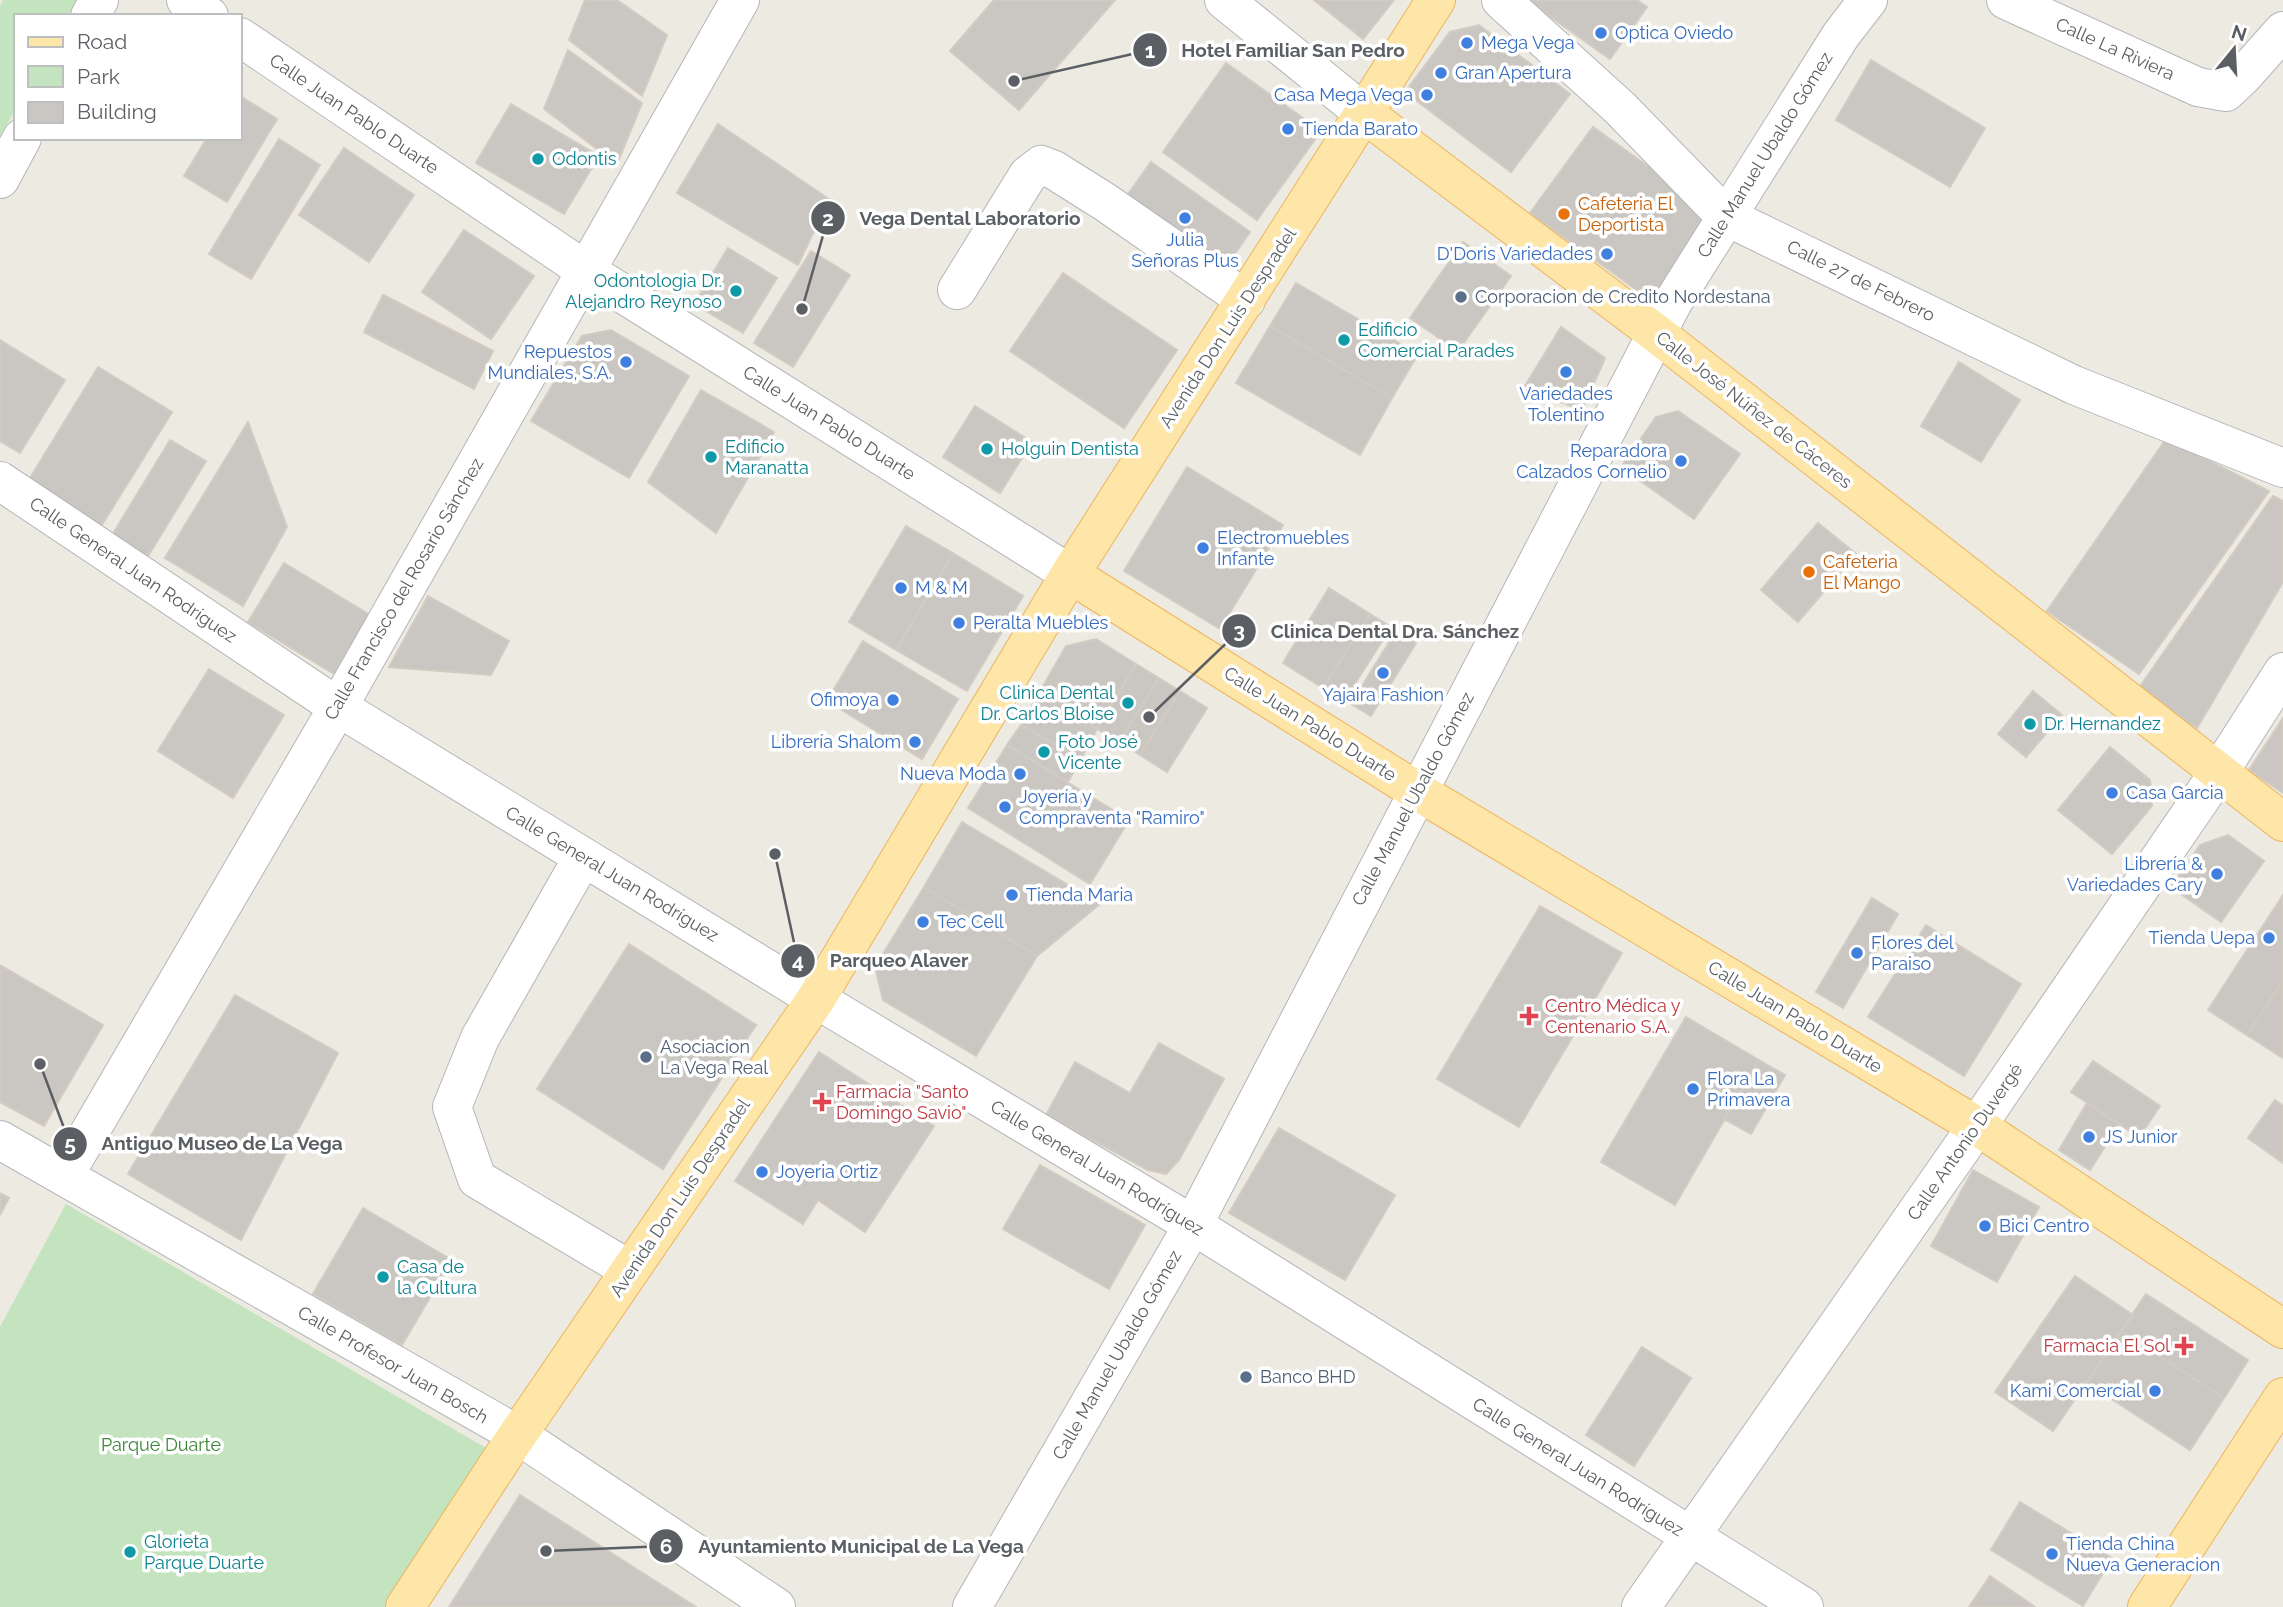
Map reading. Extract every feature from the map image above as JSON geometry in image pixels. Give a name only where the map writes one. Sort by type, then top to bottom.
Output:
[{"type":"main road","name":"Avenida Don Luis Despradel","points":[[405,1607],[515,1439],[816,999],[1070,574],[1436,0]]},
{"type":"main road","name":"Calle José Núñez de Cáceres","points":[[1365,114],[1657,334],[2283,822]]},
{"type":"main road","name":"Calle Juan Pablo Duarte","points":[[1070,574],[1417,791],[1977,1126],[2283,1329]]},
{"type":"main road","points":[[2147,1607],[2283,1397]]},
{"type":"street","points":[[186,0],[206,14]]},
{"type":"street","name":"Calle Francisco del Rosario Sánchez","points":[[64,1176],[338,707],[740,0]]},
{"type":"street","name":"Calle José Núñez de Cáceres","points":[[1224,0],[1365,114]]},
{"type":"street","name":"Calle 27 de Febrero","points":[[1501,0],[1620,108],[1726,216],[2074,385],[2283,468]]},
{"type":"street","name":"Calle Manuel Ubaldo Gómez","points":[[972,1607],[1193,1225],[1673,302],[1841,35],[1868,0]]},
{"type":"street","name":"Calle La Riviera","points":[[2006,0],[2198,88],[2225,92],[2283,31]]},
{"type":"street","name":"Calle Juan Pablo Duarte","points":[[242,38],[585,270],[1070,574]]},
{"type":"street","points":[[0,179],[21,140]]},
{"type":"street","points":[[957,290],[1028,174],[1041,164],[1105,202],[1246,300]]},
{"type":"street","name":"Calle General Juan Rodríguez","points":[[0,481],[338,707],[1193,1225],[1804,1607]]},
{"type":"street","name":"Calle Antonio Duvergé","points":[[1641,1607],[1977,1126],[2219,772],[2283,671]]},
{"type":"street","points":[[583,857],[480,1038],[452,1107],[477,1179],[630,1270]]},
{"type":"street","name":"Calle Profesor Juan Bosch","points":[[0,1140],[515,1439],[776,1607]]},
{"type":"green space","points":[[3,0],[79,0],[71,14],[14,14],[14,112],[0,136],[0,6]]},
{"type":"green space","name":"Parque Duarte","points":[[66,1204],[486,1448],[393,1607],[0,1607],[0,1327]]},
{"type":"building","points":[[585,0],[617,0],[667,35],[642,96],[569,40]]},
{"type":"building","points":[[994,0],[1115,0],[1019,110],[950,51]]},
{"type":"building","points":[[1314,0],[1394,0],[1363,39]]},
{"type":"building","name":"Optica Oviedo","points":[[1527,0],[1637,0],[1647,7],[1610,59]]},
{"type":"building","points":[[1479,25],[1570,94],[1511,172],[1405,92],[1450,32]]},
{"type":"building","points":[[568,50],[642,103],[617,164],[544,109]]},
{"type":"building","points":[[1871,60],[1985,128],[1950,187],[1836,120]]},
{"type":"building","points":[[1226,63],[1321,131],[1257,220],[1163,152]]},
{"type":"building","points":[[242,97],[277,119],[227,202],[184,176],[206,140],[242,140]]},
{"type":"building","name":"Odontis","points":[[511,104],[599,156],[564,214],[476,163]]},
{"type":"building","points":[[718,124],[829,199],[798,265],[677,193]]},
{"type":"building","points":[[1593,127],[1715,214],[1652,301],[1530,213]]},
{"type":"building","points":[[279,139],[320,165],[251,279],[209,254]]},
{"type":"building","points":[[344,148],[414,195],[369,262],[299,215]]},
{"type":"building","name":"Julia Señoras Plus","points":[[1151,162],[1250,232],[1220,275],[1121,204]]},
{"type":"building","points":[[464,230],[534,276],[491,339],[422,292]]},
{"type":"building","name":"Corporacion de Credito Nordestana","points":[[1463,242],[1511,276],[1458,351],[1410,318]]},
{"type":"building","name":"Odontologia Dr. Alejandro Reynoso","points":[[728,248],[777,278],[743,333],[694,304]]},
{"type":"building","points":[[811,251],[850,275],[793,367],[754,343]]},
{"type":"building","points":[[1063,273],[1177,350],[1124,428],[1010,351]]},
{"type":"building","name":"Edificio Comercial Parades","points":[[1296,283],[1418,354],[1392,398],[1270,326]]},
{"type":"building","points":[[383,295],[493,351],[474,389],[364,332]]},
{"type":"building","points":[[1270,326],[1392,398],[1360,455],[1236,383]]},
{"type":"building","name":"Variedades Tolentino","points":[[1561,327],[1605,358],[1582,411],[1525,386]]},
{"type":"building","points":[[611,330],[689,376],[629,478],[531,421],[582,336]]},
{"type":"building","points":[[0,340],[65,380],[20,453],[0,441]]},
{"type":"building","points":[[1959,362],[2020,400],[1981,462],[1921,426]]},
{"type":"building","points":[[98,367],[172,412],[100,528],[27,483]]},
{"type":"building","name":"Edificio Maranatta","points":[[701,390],[774,432],[716,533],[648,482]]},
{"type":"building","name":"Holguin Dentista","points":[[975,406],[1032,442],[1000,493],[943,457]]},
{"type":"building","name":"Reparadora Calzados Cornelio","points":[[1678,411],[1740,454],[1694,519],[1621,467],[1656,417]]},
{"type":"building","points":[[248,422],[287,527],[243,606],[165,558]]},
{"type":"building","points":[[2166,439],[2269,491],[2139,674],[2047,611]]},
{"type":"building","points":[[170,440],[206,461],[147,558],[111,537]]},
{"type":"building","name":"Electromuebles Infante","points":[[1187,467],[1283,525],[1220,629],[1124,571]]},
{"type":"building","points":[[2273,496],[2283,501],[2283,582],[2197,728],[2139,688]]},
{"type":"building","name":"Cafeteria El Mango","points":[[1818,523],[1856,554],[1798,622],[1761,590]]},
{"type":"building","name":"M & M","points":[[906,526],[953,553],[896,650],[849,622]]},
{"type":"building","name":"Peralta Muebles","points":[[953,553],[1023,596],[967,691],[896,650]]},
{"type":"building","points":[[284,563],[370,615],[334,674],[248,622]]},
{"type":"building","points":[[1329,588],[1370,614],[1323,688],[1283,663]]},
{"type":"building","points":[[428,596],[509,641],[491,675],[389,667]]},
{"type":"building","points":[[1370,614],[1391,627],[1344,701],[1323,688]]},
{"type":"building","name":"Yajaira Fashion","points":[[1396,631],[1416,643],[1371,716],[1351,704]]},
{"type":"building","points":[[1096,639],[1136,664],[1097,729],[1038,695],[1066,646]]},
{"type":"building","name":"Ofimoya","points":[[863,641],[958,699],[922,759],[827,701]]},
{"type":"building","name":"Clinica Dental Dr. Carlos Bloise","points":[[1136,664],[1159,678],[1119,742],[1097,729]]},
{"type":"building","points":[[209,669],[284,715],[233,798],[158,751]]},
{"type":"building","points":[[1159,678],[1180,691],[1140,755],[1119,742]]},
{"type":"building","points":[[1180,691],[1207,708],[1167,772],[1140,755]]},
{"type":"building","name":"Dr. Hernandez","points":[[2033,691],[2062,715],[2026,757],[1998,734]]},
{"type":"building","points":[[1038,695],[1097,729],[1081,759],[1021,725]]},
{"type":"building","points":[[2283,718],[2283,793],[2249,770]]},
{"type":"building","name":"Foto José Vicente","points":[[1021,725],[1081,759],[1068,782],[1007,745]]},
{"type":"building","points":[[1007,745],[1129,820],[1090,884],[968,808]]},
{"type":"building","name":"Casa Garcia","points":[[2110,747],[2150,780],[2152,806],[2112,854],[2058,810]]},
{"type":"building","name":"Tienda Maria","points":[[962,822],[1100,904],[1037,956],[924,887]]},
{"type":"building","name":"Librería & Variedades Cary","points":[[2228,835],[2264,861],[2221,922],[2171,887],[2200,845]]},
{"type":"building","points":[[924,887],[1037,956],[976,1056],[883,1000],[875,967]]},
{"type":"building","name":"Tienda Uepa","points":[[2283,895],[2283,980],[2247,1035],[2208,1010]]},
{"type":"building","name":"Flores del Paraiso","points":[[1872,898],[1898,914],[1843,1008],[1816,992]]},
{"type":"building","name":"Centro Médica y Centenario S.A.","points":[[1540,906],[1622,953],[1519,1127],[1437,1079]]},
{"type":"building","points":[[1926,925],[2021,984],[1964,1076],[1868,1017]]},
{"type":"building","name":"Asociacion La Vega Real","points":[[629,944],[756,1025],[663,1169],[537,1089]]},
{"type":"building","points":[[0,965],[103,1025],[44,1126],[0,1102]]},
{"type":"building","points":[[2283,980],[2283,1058],[2247,1035]]},
{"type":"building","points":[[235,995],[338,1053],[241,1240],[128,1174]]},
{"type":"building","name":"Flora La Primavera","points":[[1686,1017],[1759,1060],[1675,1205],[1601,1162]]},
{"type":"building","points":[[1159,1043],[1224,1079],[1179,1160],[1166,1174],[1148,1170],[1046,1115],[1075,1062],[1130,1093]]},
{"type":"building","points":[[819,1052],[934,1126],[865,1232],[818,1200],[803,1224],[735,1181]]},
{"type":"building","points":[[1759,1060],[1785,1075],[1751,1134],[1724,1119]]},
{"type":"building","points":[[2093,1061],[2160,1106],[2139,1137],[2071,1092]]},
{"type":"building","points":[[2275,1100],[2283,1106],[2283,1163],[2248,1138]]},
{"type":"building","name":"JS Junior","points":[[2087,1103],[2119,1124],[2090,1170],[2059,1150]]},
{"type":"building","points":[[1279,1128],[1395,1195],[1345,1280],[1229,1213]]},
{"type":"building","points":[[1040,1165],[1145,1225],[1109,1289],[1003,1229]]},
{"type":"building","name":"Bici Centro","points":[[1973,1170],[2039,1207],[1997,1282],[1931,1246]]},
{"type":"building","points":[[0,1193],[9,1198],[0,1215]]},
{"type":"building","name":"Casa de la Cultura","points":[[363,1208],[452,1260],[402,1345],[313,1294]]},
{"type":"building","points":[[2075,1276],[2133,1315],[2053,1431],[1995,1392]]},
{"type":"building","name":"Farmacia El Sol","points":[[2146,1294],[2248,1360],[2224,1398],[2121,1331]]},
{"type":"building","name":"Kami Comercial","points":[[2121,1331],[2224,1398],[2190,1450],[2087,1383]]},
{"type":"building","points":[[1642,1347],[1691,1378],[1634,1466],[1586,1435]]},
{"type":"building","points":[[520,1495],[696,1607],[449,1607]]},
{"type":"building","name":"Tienda China Nueva Generacion","points":[[2020,1502],[2112,1558],[2083,1606],[1991,1550]]},
{"type":"building","points":[[1990,1576],[2035,1607],[1969,1607]]},
{"type":"place","name":"Optica Oviedo","points":[[1601,33]]},
{"type":"place","name":"Mega Vega","points":[[1467,43]]},
{"type":"place","name":"Gran Apertura","points":[[1441,73]]},
{"type":"place","name":"Hotel Familiar San Pedro","points":[[1014,81]]},
{"type":"place","name":"Casa Mega Vega","points":[[1427,95]]},
{"type":"place","name":"Tienda Barato","points":[[1288,129]]},
{"type":"place","name":"Odontis","points":[[538,159]]},
{"type":"place","name":"Cafeteria El Deportista","points":[[1564,214]]},
{"type":"place","name":"Julia Señoras Plus","points":[[1185,218]]},
{"type":"place","name":"D'Doris Variedades","points":[[1607,254]]},
{"type":"place","name":"Odontologia Dr. Alejandro Reynoso","points":[[736,291]]},
{"type":"place","name":"Corporacion de Credito Nordestana","points":[[1461,297]]},
{"type":"place","name":"Vega Dental Laboratorio","points":[[802,309]]},
{"type":"place","name":"Edificio Comercial Parades","points":[[1344,340]]},
{"type":"place","name":"Repuestos Mundiales, S.A.","points":[[626,362]]},
{"type":"place","name":"Variedades Tolentino","points":[[1566,372]]},
{"type":"place","name":"Holguin Dentista","points":[[987,449]]},
{"type":"place","name":"Edificio Maranatta","points":[[711,457]]},
{"type":"place","name":"Reparadora Calzados Cornelio","points":[[1681,461]]},
{"type":"place","name":"Electromuebles Infante","points":[[1203,548]]},
{"type":"place","name":"Cafeteria El Mango","points":[[1809,572]]},
{"type":"place","name":"M & M","points":[[901,588]]},
{"type":"place","name":"Peralta Muebles","points":[[959,623]]},
{"type":"place","name":"Yajaira Fashion","points":[[1383,673]]},
{"type":"place","name":"Ofimoya","points":[[893,700]]},
{"type":"place","name":"Clinica Dental Dr. Carlos Bloise","points":[[1128,703]]},
{"type":"place","name":"Clinica Dental Dra. Sánchez","points":[[1149,717]]},
{"type":"place","name":"Dr. Hernandez","points":[[2030,724]]},
{"type":"place","name":"Librería Shalom","points":[[915,742]]},
{"type":"place","name":"Foto José Vicente","points":[[1044,752]]},
{"type":"place","name":"Nueva Moda","points":[[1020,774]]},
{"type":"place","name":"Casa Garcia","points":[[2112,793]]},
{"type":"place","name":"Joyería y Compraventa \"Ramiro\"","points":[[1005,807]]},
{"type":"place","name":"Parqueo Alaver","points":[[775,854]]},
{"type":"place","name":"Librería & Variedades Cary","points":[[2217,874]]},
{"type":"place","name":"Tienda Maria","points":[[1012,895]]},
{"type":"place","name":"Tec Cell","points":[[923,922]]},
{"type":"place","name":"Tienda Uepa","points":[[2269,938]]},
{"type":"place","name":"Flores del Paraiso","points":[[1857,953]]},
{"type":"place","name":"Centro Médica y Centenario S.A.","points":[[1529,1016]]},
{"type":"place","name":"Asociacion La Vega Real","points":[[646,1057]]},
{"type":"place","name":"Antiguo Museo de La Vega","points":[[40,1064]]},
{"type":"place","name":"Flora La Primavera","points":[[1693,1089]]},
{"type":"place","name":"Farmacia \"Santo Domingo Savio\"","points":[[822,1102]]},
{"type":"place","name":"JS Junior","points":[[2089,1137]]},
{"type":"place","name":"Joyeria Ortiz","points":[[762,1172]]},
{"type":"place","name":"Bici Centro","points":[[1985,1226]]},
{"type":"place","name":"Casa de la Cultura","points":[[383,1277]]},
{"type":"place","name":"Farmacia El Sol","points":[[2184,1346]]},
{"type":"place","name":"Banco BHD","points":[[1246,1377]]},
{"type":"place","name":"Kami Comercial","points":[[2155,1391]]},
{"type":"place","name":"Ayuntamiento Municipal de La Vega","points":[[546,1551]]},
{"type":"place","name":"Glorieta Parque Duarte","points":[[130,1552]]},
{"type":"place","name":"Tienda China Nueva Generacion","points":[[2052,1554]]}]
